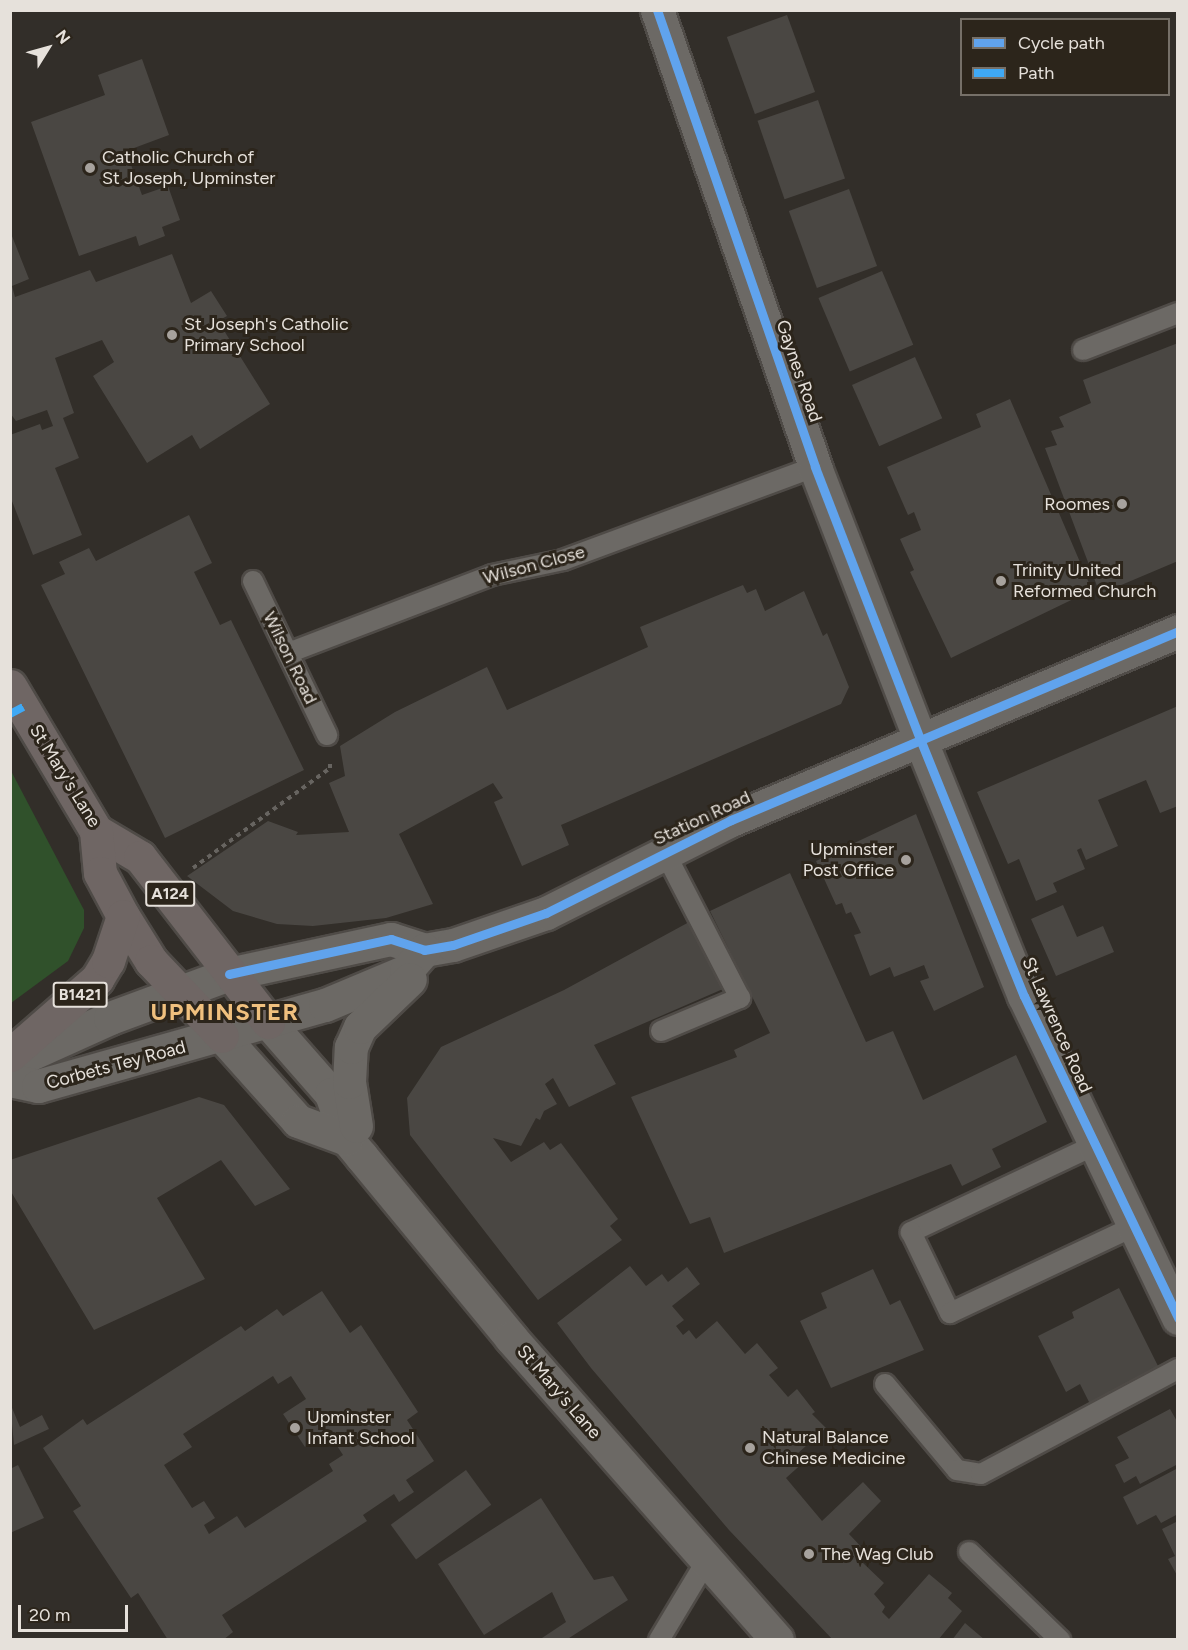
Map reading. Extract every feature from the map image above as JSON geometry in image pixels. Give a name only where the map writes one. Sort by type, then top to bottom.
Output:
[{"type":"main road","name":"St Mary's Lane","points":[[10,686],[96,831],[140,857],[268,1022]]},
{"type":"main road","points":[[96,831],[100,873],[123,916]]},
{"type":"main road","name":"A124","points":[[123,916],[151,961],[222,1036]]},
{"type":"main road","name":"B1421","points":[[10,1055],[97,979],[108,961],[123,916]]},
{"type":"street","name":"Gaynes Road","points":[[657,10],[815,467],[920,739]]},
{"type":"street","name":"Station Road","points":[[268,1022],[348,998],[406,970],[438,948],[546,913],[731,819],[1178,631]]},
{"type":"street","name":"St Lawrence Road","points":[[920,739],[1024,996],[1178,1318]]},
{"type":"street","points":[[229,974],[391,939],[438,948]]},
{"type":"street","points":[[354,1148],[349,1082],[351,1047],[360,1027],[438,948]]},
{"type":"street","name":"Corbets Tey Road","points":[[229,974],[180,991],[26,1056],[10,1079],[38,1086],[268,1022]]},
{"type":"street","name":"St Mary's Lane","points":[[268,1022],[331,1094],[354,1148],[519,1346],[777,1640]]},
{"type":"street","points":[[222,1036],[298,1121],[354,1148]]},
{"type":"lane","points":[[1083,350],[1178,313]]},
{"type":"lane","name":"Wilson Close","points":[[288,653],[492,575],[563,560],[815,467]]},
{"type":"lane","name":"Wilson Road","points":[[253,581],[327,735]]},
{"type":"lane","points":[[661,1031],[740,998],[665,853]]},
{"type":"lane","points":[[1095,1145],[912,1232],[950,1313],[1133,1227]]},
{"type":"lane","points":[[885,1384],[957,1470],[981,1474],[1178,1369]]},
{"type":"lane","points":[[969,1551],[1060,1640]]},
{"type":"lane","points":[[659,1640],[707,1560]]},
{"type":"path","points":[[191,869],[330,768],[327,735]]},
{"type":"green space","points":[[10,769],[84,910],[84,928],[68,961],[11,1003]]},
{"type":"building","points":[[787,15],[815,92],[755,114],[727,37]]},
{"type":"building","name":"Catholic Church of St Joseph, Upminster","points":[[142,59],[169,135],[126,151],[142,195],[168,186],[180,220],[162,227],[165,236],[139,246],[136,236],[79,256],[31,122],[105,95],[98,75]]},
{"type":"building","points":[[818,100],[845,178],[785,199],[757,121]]},
{"type":"building","points":[[849,189],[877,266],[817,288],[789,211]]},
{"type":"building","points":[[10,231],[29,279],[12,286],[15,297],[90,270],[96,282],[172,254],[191,303],[211,291],[227,316],[218,321],[270,404],[200,449],[192,435],[147,463],[93,376],[114,362],[102,340],[55,358],[74,413],[63,418],[79,458],[55,468],[82,535],[33,555],[10,496],[10,435],[40,424],[42,430],[53,426],[47,410],[16,421],[10,413]]},
{"type":"building","points":[[882,271],[913,345],[850,372],[818,298]]},
{"type":"building","name":"Roomes","points":[[1178,343],[1178,561],[1100,594],[1045,448],[1057,445],[1051,431],[1064,427],[1059,417],[1091,403],[1083,380]]},
{"type":"building","points":[[915,357],[942,418],[879,446],[852,385]]},
{"type":"building","name":"Trinity United Reformed Church","points":[[1010,399],[1092,590],[951,658],[910,572],[914,570],[900,539],[921,530],[914,512],[908,515],[887,467],[981,427],[976,414]]},
{"type":"building","points":[[189,515],[212,563],[194,572],[220,625],[231,620],[304,770],[165,838],[41,585],[65,574],[59,562],[89,548],[96,561]]},
{"type":"building","points":[[743,585],[747,593],[756,589],[765,611],[804,591],[823,636],[827,633],[849,687],[841,704],[561,825],[569,845],[522,866],[494,802],[503,798],[493,783],[399,834],[433,904],[386,918],[313,926],[277,924],[233,911],[187,876],[268,821],[298,832],[296,835],[349,832],[329,783],[345,776],[340,746],[395,712],[487,667],[507,710],[648,647],[640,627]]},
{"type":"building","points":[[1178,706],[1178,806],[1160,813],[1146,780],[1098,800],[1118,846],[1086,860],[1081,848],[1077,850],[1085,869],[1053,883],[1057,892],[1036,901],[1019,859],[1008,864],[977,792]]},
{"type":"building","points":[[916,814],[984,987],[934,1011],[920,981],[929,978],[924,965],[894,977],[890,967],[870,976],[854,935],[861,933],[851,912],[846,914],[842,903],[836,905],[816,861]]},
{"type":"building","points":[[790,873],[866,1042],[893,1031],[923,1100],[1016,1055],[1047,1122],[992,1149],[1001,1167],[962,1186],[951,1164],[724,1253],[710,1217],[690,1224],[631,1097],[737,1057],[734,1050],[770,1033],[710,911]]},
{"type":"building","points":[[1063,905],[1077,937],[1103,926],[1114,952],[1056,976],[1031,919]]},
{"type":"building","points":[[691,921],[723,989],[594,1045],[616,1084],[569,1107],[553,1078],[545,1084],[557,1104],[544,1111],[540,1120],[536,1118],[521,1146],[493,1138],[511,1162],[544,1142],[550,1150],[561,1143],[618,1219],[610,1226],[622,1240],[538,1300],[410,1135],[407,1098],[441,1047],[564,990]]},
{"type":"building","points":[[199,1097],[224,1105],[290,1189],[255,1206],[221,1160],[157,1198],[205,1279],[94,1330],[10,1190],[10,1160]]},
{"type":"building","points":[[630,1266],[646,1286],[662,1274],[668,1282],[687,1267],[700,1284],[672,1306],[684,1320],[676,1326],[683,1335],[689,1330],[696,1339],[717,1321],[745,1354],[757,1343],[778,1368],[769,1375],[788,1397],[797,1389],[815,1412],[812,1414],[826,1428],[797,1454],[805,1461],[786,1478],[822,1521],[863,1482],[881,1501],[849,1534],[869,1555],[862,1562],[884,1583],[874,1594],[885,1607],[882,1612],[889,1619],[929,1574],[952,1593],[948,1598],[962,1611],[938,1640],[833,1640],[729,1530],[591,1368],[557,1323]]},
{"type":"building","points":[[873,1269],[890,1305],[900,1300],[924,1350],[831,1388],[800,1321],[827,1308],[821,1293]]},
{"type":"building","points":[[1119,1288],[1161,1372],[1091,1406],[1080,1384],[1066,1392],[1038,1336],[1074,1318],[1072,1312]]},
{"type":"building","points":[[322,1291],[350,1333],[361,1325],[418,1412],[407,1420],[434,1461],[406,1480],[414,1492],[399,1502],[394,1494],[363,1515],[367,1521],[222,1615],[233,1632],[223,1640],[168,1640],[138,1593],[131,1598],[73,1511],[81,1506],[43,1448],[83,1419],[87,1425],[241,1326],[245,1331],[277,1309],[283,1316]],"holes":[[[273,1376],[278,1384],[291,1376],[306,1399],[283,1414],[305,1447],[328,1432],[343,1455],[329,1464],[333,1471],[245,1528],[237,1516],[209,1534],[204,1525],[215,1518],[204,1501],[192,1508],[164,1465],[192,1447],[183,1434]]]},
{"type":"building","points":[[10,1403],[20,1427],[42,1415],[49,1429],[14,1445]]},
{"type":"building","points":[[1170,1409],[1178,1423],[1178,1464],[1140,1484],[1136,1476],[1124,1483],[1115,1465],[1129,1458],[1117,1437]]},
{"type":"building","points":[[18,1465],[44,1518],[10,1533],[10,1469]]},
{"type":"building","points":[[1178,1468],[1178,1514],[1161,1523],[1156,1515],[1137,1525],[1123,1497]]},
{"type":"building","points":[[466,1470],[491,1505],[416,1559],[391,1525]]},
{"type":"building","points":[[541,1498],[594,1580],[613,1576],[628,1600],[566,1640],[539,1640],[566,1622],[552,1592],[484,1635],[438,1564]]},
{"type":"building","points":[[1178,1521],[1178,1577],[1168,1559],[1175,1556],[1162,1529]]},
{"type":"building","points":[[965,1623],[985,1640],[952,1640]]},
{"type":"marked path","points":[[10,714],[23,707]]},
{"type":"cycle path","points":[[657,10],[815,467],[920,739],[1024,996],[1178,1318]]},
{"type":"cycle path","points":[[229,974],[391,939],[424,950],[453,945],[546,913],[731,820],[1178,631]]},
{"type":"place","name":"Catholic Church of St Joseph, Upminster","points":[[90,168]]},
{"type":"place","name":"St Joseph's Catholic Primary School","points":[[172,335]]},
{"type":"place","name":"Roomes","points":[[1122,504]]},
{"type":"place","name":"Trinity United Reformed Church","points":[[1001,581]]},
{"type":"place","name":"Upminster Post Office","points":[[906,860]]},
{"type":"place","name":"Upminster Infant School","points":[[295,1428]]},
{"type":"place","name":"Natural Balance Chinese Medicine","points":[[750,1448]]},
{"type":"place","name":"The Wag Club","points":[[809,1554]]},
{"type":"district","name":"UPMINSTER","points":[[225,1012]]}]
